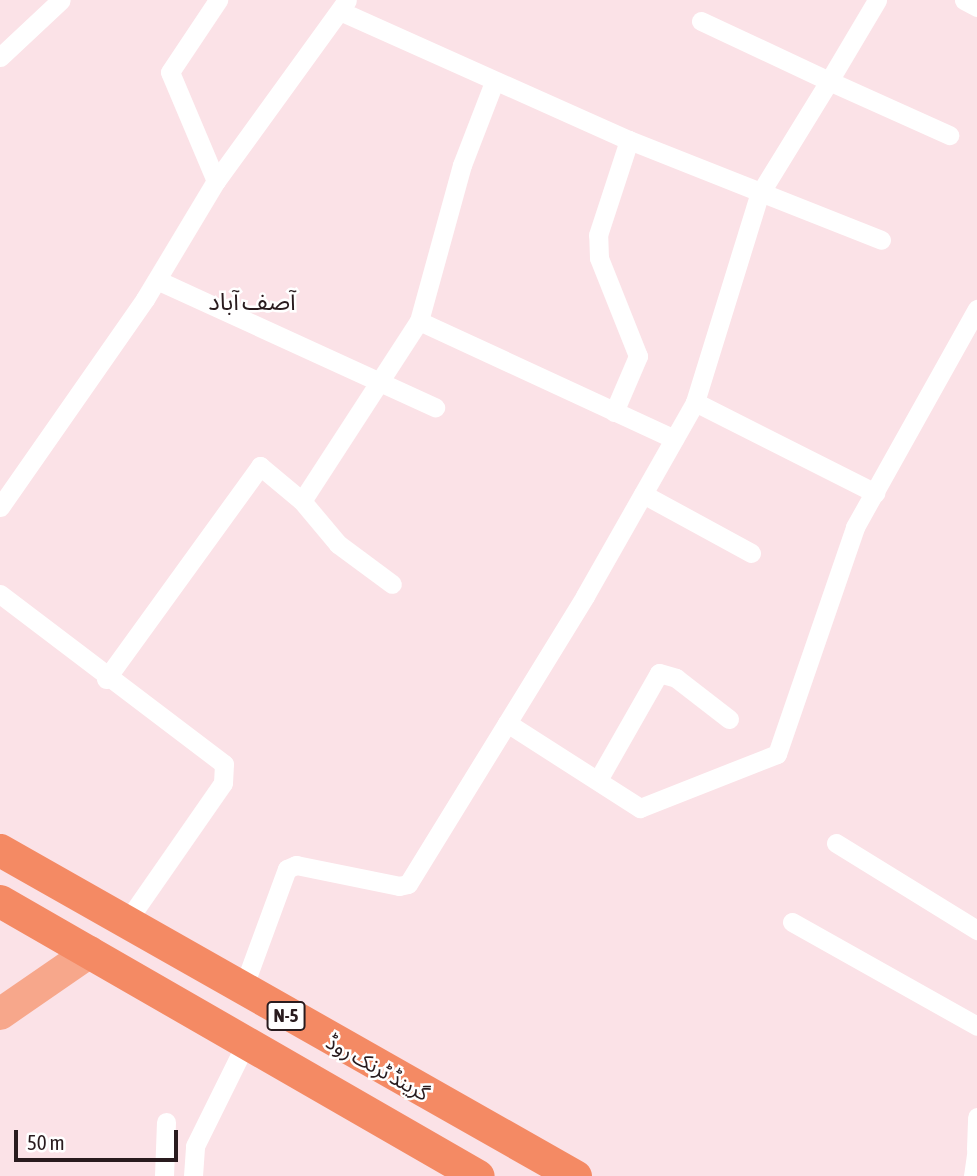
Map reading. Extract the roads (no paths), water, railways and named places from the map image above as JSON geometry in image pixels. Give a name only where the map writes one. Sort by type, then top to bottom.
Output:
[{"type":"highway","name":"گرینڈ ٹرنک روڈ","points":[[0,850],[242,991],[575,1176]]},
{"type":"highway","name":"N-5","points":[[0,901],[245,1045],[478,1176]]},
{"type":"highway","points":[[478,1176],[501,1135]]},
{"type":"main road","points":[[0,1014],[90,952]]},
{"type":"street","points":[[0,57],[61,0]]},
{"type":"street","points":[[216,181],[170,72],[218,0]]},
{"type":"street","points":[[242,991],[287,869],[296,865],[408,884],[508,723],[695,402],[759,195],[877,0]]},
{"type":"street","points":[[964,0],[977,7]]},
{"type":"street","points":[[0,507],[157,280],[216,181],[344,5],[494,82],[759,195],[881,240]]},
{"type":"street","points":[[701,21],[949,135]]},
{"type":"street","points":[[302,501],[382,386],[419,321],[462,164],[494,82]]},
{"type":"street","points":[[614,412],[638,356],[599,258],[598,235],[629,140]]},
{"type":"street","points":[[157,280],[382,386],[435,407]]},
{"type":"street","points":[[508,723],[640,808],[777,754],[855,527],[977,309]]},
{"type":"street","points":[[419,321],[674,439]]},
{"type":"street","points":[[695,402],[875,493]]},
{"type":"street","points":[[106,679],[260,466],[302,501],[338,544],[392,584]]},
{"type":"street","points":[[643,494],[751,553]]},
{"type":"street","points":[[0,594],[226,770],[223,783],[125,924]]},
{"type":"street","points":[[598,780],[659,673],[676,678],[729,719]]},
{"type":"street","points":[[836,843],[977,930]]},
{"type":"street","points":[[792,922],[977,1027]]},
{"type":"street","points":[[193,1176],[195,1146],[245,1045]]},
{"type":"street","points":[[973,1176],[977,1117]]},
{"type":"street","points":[[164,1176],[166,1122]]},
{"type":"district","name":"آصف آباد","points":[[252,302]]}]
